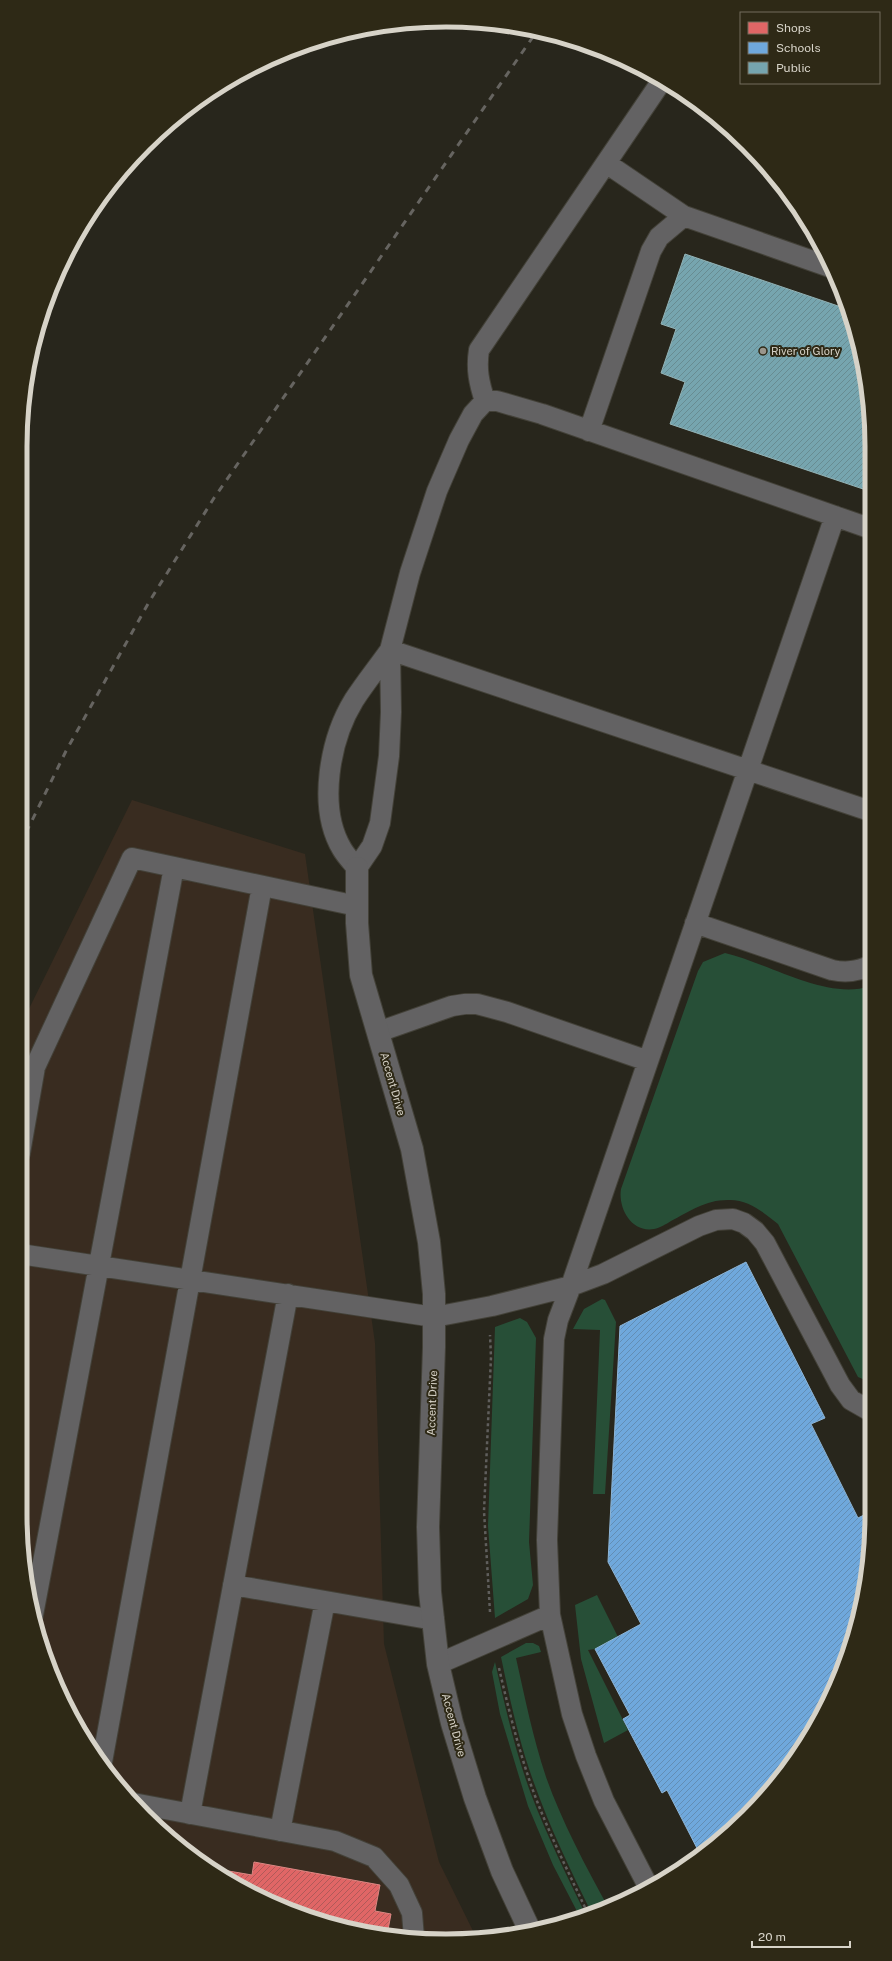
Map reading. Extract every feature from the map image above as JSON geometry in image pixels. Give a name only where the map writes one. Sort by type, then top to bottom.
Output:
[{"type":"street","name":"Accent Drive","points":[[357,868],[357,906],[361,975],[412,1149],[429,1242],[434,1294],[434,1316],[428,1527],[430,1592],[438,1664],[452,1723],[475,1798],[502,1871],[528,1926]]},
{"type":"lane","points":[[485,401],[479,383],[477,366],[479,350],[659,85]]},
{"type":"lane","points":[[606,163],[684,216],[824,265]]},
{"type":"lane","points":[[589,431],[651,250],[659,238],[684,216]]},
{"type":"lane","points":[[390,650],[354,700],[338,733],[331,759],[329,801],[333,826],[342,849],[357,868],[372,846],[380,823],[384,800],[391,712],[390,650],[410,573],[437,491],[459,440],[472,414],[485,401],[498,401],[509,404],[865,527]]},
{"type":"lane","points":[[647,1883],[604,1801],[586,1756],[572,1714],[550,1615],[547,1540],[554,1339],[558,1320],[648,1062],[746,770],[834,516]]},
{"type":"lane","points":[[390,650],[865,809]]},
{"type":"lane","points":[[27,1113],[35,1067],[132,858],[357,906]]},
{"type":"lane","points":[[36,1600],[174,867]]},
{"type":"lane","points":[[103,1755],[262,886]]},
{"type":"lane","points":[[695,923],[832,970],[845,973],[865,968]]},
{"type":"lane","points":[[378,1032],[452,1006],[477,1004],[507,1012],[648,1062]]},
{"type":"lane","points":[[27,1255],[434,1316],[492,1306],[571,1286],[603,1274],[699,1226],[716,1220],[733,1218],[744,1223],[755,1231],[765,1243],[840,1385],[851,1400],[865,1408]]},
{"type":"lane","points":[[190,1814],[288,1294]]},
{"type":"lane","points":[[233,1585],[434,1620]]},
{"type":"lane","points":[[280,1831],[325,1601]]},
{"type":"lane","points":[[438,1664],[550,1615]]},
{"type":"lane","points":[[145,1805],[335,1841],[374,1857],[399,1885],[412,1913],[414,1932]]},
{"type":"shaded area","points":[[132,800],[305,854],[375,1343],[384,1644],[439,1862],[474,1933],[419,1933],[364,1926],[311,1912],[261,1891],[236,1878],[191,1847],[170,1830],[131,1791],[98,1748],[70,1700],[49,1650],[41,1623],[35,1597],[28,1542],[27,1013]]},
{"type":"green space","points":[[725,953],[817,985],[836,989],[853,989],[865,987],[865,1380],[858,1377],[778,1224],[761,1211],[750,1204],[743,1202],[730,1200],[714,1201],[699,1206],[663,1226],[654,1229],[646,1229],[633,1223],[624,1211],[621,1189],[698,971],[703,962]]},
{"type":"green space","points":[[602,1299],[605,1300],[616,1322],[605,1494],[593,1494],[600,1330],[573,1329],[584,1309]]},
{"type":"green space","points":[[520,1318],[527,1322],[536,1338],[529,1542],[533,1585],[528,1599],[495,1618],[488,1526],[495,1327]]},
{"type":"green space","points":[[597,1595],[618,1637],[595,1649],[588,1650],[628,1730],[604,1743],[581,1659],[575,1605]]},
{"type":"green space","points":[[526,1643],[533,1643],[539,1646],[541,1652],[516,1658],[537,1748],[552,1794],[582,1859],[605,1902],[589,1909],[540,1800],[515,1721],[501,1657]]},
{"type":"green space","points":[[495,1662],[515,1745],[525,1778],[550,1841],[584,1911],[581,1912],[578,1913],[553,1865],[528,1806],[500,1714],[492,1672]]},
{"type":"building: Shops","points":[[254,1862],[380,1885],[375,1911],[391,1914],[388,1930],[364,1926],[311,1912],[261,1891],[224,1870],[252,1875]]},
{"type":"building: Schools","points":[[746,1262],[825,1418],[811,1424],[858,1518],[865,1514],[861,1570],[851,1623],[843,1650],[822,1700],[794,1748],[761,1791],[722,1830],[698,1849],[667,1790],[662,1793],[623,1719],[630,1715],[595,1649],[641,1624],[608,1562],[620,1326]]},
{"type":"building: Public","name":"River of Glory","points":[[685,254],[841,307],[851,338],[861,391],[864,419],[865,490],[670,424],[685,382],[661,373],[676,329],[661,324]]},
{"type":"railway","points":[[27,831],[66,751],[149,602],[214,498],[533,36]]},
{"type":"place","name":"River of Glory","points":[[763,351]]}]
